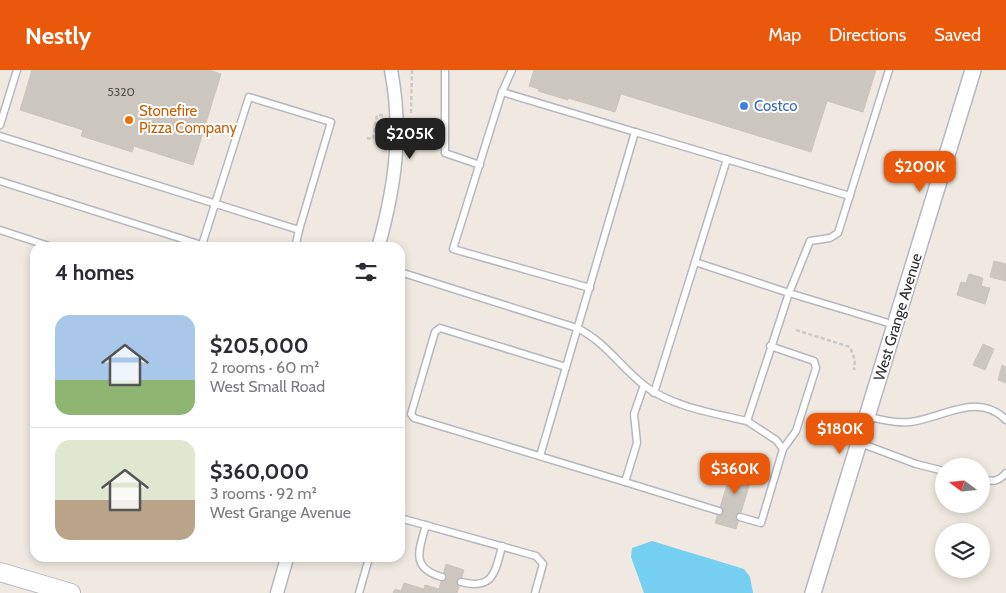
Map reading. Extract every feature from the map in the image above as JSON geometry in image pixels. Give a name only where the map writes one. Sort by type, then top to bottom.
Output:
[{"type":"main road","points":[[0,572],[71,593]]},
{"type":"street","points":[[380,242],[392,198],[397,156],[397,129],[391,70]]},
{"type":"street","name":"West Grange Avenue","points":[[813,593],[974,70]]},
{"type":"street","points":[[277,593],[287,562]]},
{"type":"lane","points":[[0,124],[17,70]]},
{"type":"lane","points":[[445,70],[445,153],[480,165]]},
{"type":"lane","points":[[512,70],[502,92],[454,249],[590,288]]},
{"type":"lane","points":[[747,421],[770,346],[779,327],[789,293],[807,245],[813,239],[830,238],[838,233],[889,70]]},
{"type":"lane","points":[[502,92],[850,196]]},
{"type":"lane","points":[[202,242],[249,97],[331,122],[296,242]]},
{"type":"lane","points":[[540,456],[636,132]]},
{"type":"lane","points":[[0,136],[299,230]]},
{"type":"lane","points":[[654,393],[727,159]]},
{"type":"lane","points":[[0,181],[189,242]]},
{"type":"lane","points":[[0,230],[37,242]]},
{"type":"lane","points":[[695,262],[895,325]]},
{"type":"lane","points":[[405,274],[577,328],[600,341],[654,393],[678,403],[747,421],[776,440],[783,449]]},
{"type":"lane","points":[[566,367],[440,328],[435,332],[411,414],[414,418],[719,511]]},
{"type":"lane","points":[[740,517],[761,523],[783,449],[796,431],[816,368],[814,361],[770,346]]},
{"type":"lane","points":[[625,482],[637,443],[634,414],[644,385]]},
{"type":"lane","points":[[868,416],[907,423],[971,406],[998,412],[1006,420]]},
{"type":"lane","points":[[860,443],[916,464],[935,468]]},
{"type":"lane","points":[[990,481],[994,482],[1006,473]]},
{"type":"lane","points":[[405,519],[502,546],[541,560],[543,564],[535,593]]},
{"type":"lane","points":[[426,525],[419,556],[422,567],[430,573],[442,577]]},
{"type":"lane","points":[[461,582],[473,585],[484,584],[492,576],[502,546]]},
{"type":"lane","points":[[359,593],[368,562]]},
{"type":"path","points":[[796,330],[850,347],[855,360],[854,370]]},
{"type":"water","points":[[652,541],[744,569],[750,577],[753,593],[644,593],[631,557],[632,548]]},
{"type":"building","name":"Stonefire Pizza Company","points":[[32,70],[209,70],[221,74],[193,165],[134,146],[132,152],[81,136],[83,130],[20,110]]},
{"type":"building","name":"Costco","points":[[534,70],[876,70],[863,112],[827,101],[811,152],[621,94],[615,112],[568,98],[568,100],[538,91],[539,89],[529,86]]},
{"type":"building","points":[[994,261],[1006,264],[1006,281],[990,277]]},
{"type":"building","points":[[969,274],[983,278],[981,286],[990,288],[985,304],[957,295],[961,282],[966,283]]},
{"type":"building","points":[[983,344],[994,349],[985,370],[973,365]]},
{"type":"building","points":[[1002,365],[1006,367],[1006,383],[998,380]]},
{"type":"building","points":[[735,460],[755,466],[736,529],[715,523]]},
{"type":"building","points":[[446,564],[464,570],[457,593],[393,593],[395,589],[401,591],[404,583],[424,589],[425,585],[439,589]]},
{"type":"place","name":"Costco","points":[[744,106]]},
{"type":"place","name":"Stonefire Pizza Company","points":[[129,120]]}]
